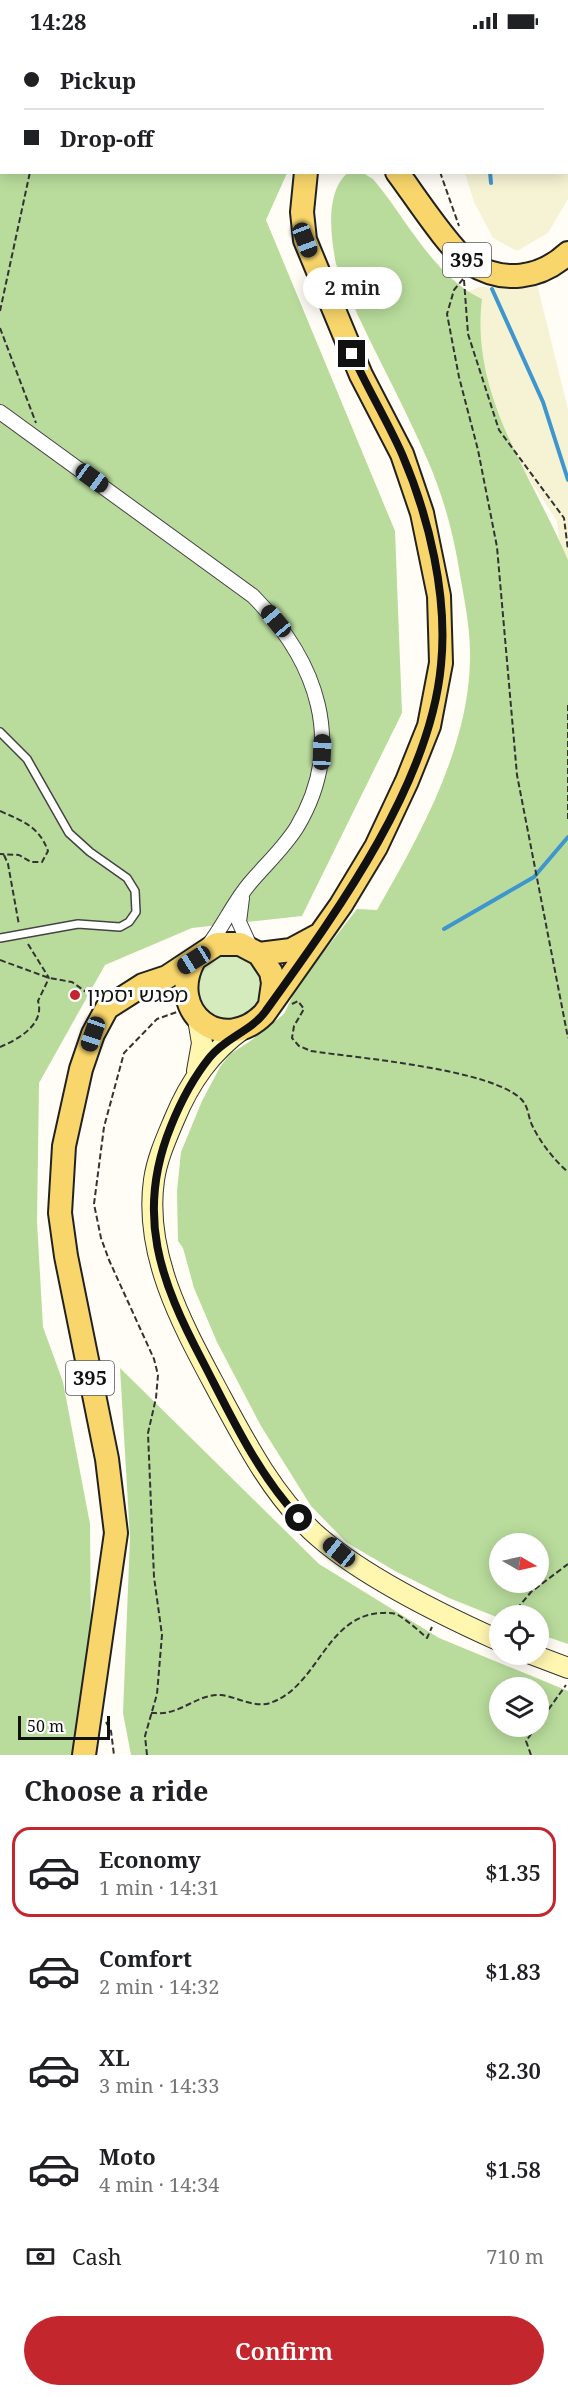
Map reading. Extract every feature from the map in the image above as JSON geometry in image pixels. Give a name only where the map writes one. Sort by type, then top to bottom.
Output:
[{"type":"main road","points":[[195,1076],[221,1046],[280,1004],[376,847],[407,782],[435,706],[442,646],[434,567],[411,478],[394,438],[361,375],[305,240],[302,212],[306,174]]},
{"type":"main road","name":"395","points":[[399,174],[457,251],[467,271],[513,277],[534,275],[554,266],[568,253]]},
{"type":"main road","points":[[113,1004],[143,985],[167,977],[200,954],[228,943],[255,951],[302,946],[327,925]]},
{"type":"main road","points":[[255,951],[271,972],[280,1004]]},
{"type":"main road","points":[[200,954],[188,972],[185,986],[187,1000],[196,1016],[202,1043],[195,1076],[161,1150],[154,1179],[152,1208],[161,1267],[195,1348],[256,1461],[286,1504],[313,1532],[374,1576],[489,1635]]},
{"type":"main road","points":[[113,1004],[139,994],[164,994],[176,999],[196,1016],[220,1030],[244,1028]]},
{"type":"main road","name":"395","points":[[84,1755],[116,1533],[107,1459],[66,1256],[60,1192],[64,1146],[81,1069],[93,1034],[113,1004]]},
{"type":"main road","points":[[549,1661],[568,1668]]},
{"type":"street","points":[[0,412],[254,596],[276,621],[307,671],[322,718],[322,752],[308,806],[296,829],[276,856],[250,883],[200,954]]},
{"type":"street","points":[[250,883],[244,892],[239,912],[243,932],[255,951]]},
{"type":"lane","points":[[0,732],[27,759],[69,833],[90,852],[127,878],[135,891],[136,912],[129,922],[120,927],[78,924],[23,936],[0,938]]},
{"type":"path","points":[[0,311],[30,174]]},
{"type":"path","points":[[441,174],[460,229]]},
{"type":"path","points":[[467,271],[468,334],[499,430],[564,518],[568,550]]},
{"type":"path","points":[[467,271],[454,290],[447,314],[497,547],[517,775],[568,1038]]},
{"type":"path","points":[[0,328],[5,348],[35,416],[38,439]]},
{"type":"path","points":[[0,347],[5,348]]},
{"type":"path","points":[[568,705],[568,819]]},
{"type":"path","points":[[0,811],[30,823],[44,839],[48,851],[42,862],[31,862],[19,855],[2,854],[12,882],[15,913],[23,936],[49,978]]},
{"type":"path","points":[[0,960],[49,978],[72,981],[113,1004]]},
{"type":"path","points":[[0,1047],[15,1040],[37,1022],[41,1011],[38,1001],[49,978]]},
{"type":"path","points":[[280,1004],[298,1001],[304,1009],[294,1026],[292,1038],[298,1046],[310,1051],[469,1075],[505,1088],[523,1101],[530,1114],[531,1124],[557,1163],[568,1172]]},
{"type":"path","points":[[147,1755],[145,1736],[157,1694],[162,1635],[154,1577],[148,1433],[156,1398],[158,1375],[154,1359],[109,1260],[101,1238],[94,1204],[104,1127],[124,1053],[157,1019],[168,1014],[196,1016]]},
{"type":"path","points":[[520,1605],[531,1592],[568,1564]]},
{"type":"path","points":[[151,1713],[170,1712],[192,1702],[220,1695],[253,1704],[269,1704],[296,1684],[337,1633],[353,1621],[388,1612],[397,1615],[427,1638],[441,1611]]},
{"type":"path","points":[[549,1709],[568,1682]]},
{"type":"path","points":[[91,1714],[105,1719],[111,1731],[114,1755]]},
{"type":"path","points":[[529,1737],[526,1741],[531,1755]]},
{"type":"shaded area","points":[[465,174],[568,174],[568,199],[548,233],[517,251],[493,238],[474,202]]},
{"type":"shaded area","points":[[537,284],[568,409],[568,896],[562,563],[557,521],[488,416],[463,294],[479,287]]},
{"type":"green space","points":[[0,174],[287,174],[266,220],[395,531],[402,713],[302,916],[192,928],[105,965],[39,1083],[37,1222],[43,1327],[63,1382],[90,1524],[91,1643],[77,1755],[0,1755]]},
{"type":"green space","points":[[347,174],[365,174],[373,179],[435,261],[465,289],[482,299],[481,335],[485,369],[494,402],[568,560],[568,1644],[549,1637],[549,1605],[489,1605],[489,1614],[449,1598],[395,1571],[346,1542],[311,1506],[261,1426],[217,1342],[194,1288],[183,1248],[178,1241],[177,1191],[181,1152],[202,1101],[220,1067],[230,1054],[284,1014],[298,985],[357,909],[377,910],[409,852],[439,790],[461,726],[467,694],[470,661],[469,628],[448,517],[434,475],[417,436],[357,314],[336,264],[331,228],[333,203],[341,180]]},
{"type":"green space","points":[[223,955],[235,955],[252,964],[259,975],[261,987],[259,999],[252,1010],[235,1019],[223,1019],[211,1014],[202,1005],[197,993],[197,981],[202,969],[211,960]]},
{"type":"green space","points":[[120,1368],[319,1564],[439,1638],[489,1659],[489,1665],[505,1665],[534,1677],[489,1677],[489,1737],[549,1737],[549,1683],[568,1691],[568,1755],[131,1755],[123,1713],[130,1538]]},
{"type":"waterway","points":[[490,174],[491,183]]},
{"type":"waterway","points":[[492,289],[543,402],[568,480]]},
{"type":"waterway","points":[[444,929],[534,877],[568,837]]},
{"type":"place","name":"מפגש יסמין","points":[[75,995]]},
{"type":"route","points":[[299,1518],[286,1504],[256,1461],[195,1348],[161,1267],[152,1208],[154,1179],[161,1150],[195,1076],[221,1046],[264,1014],[341,905],[376,847],[407,782],[435,706],[441,663],[441,621],[428,538],[402,454],[352,354]]}]
